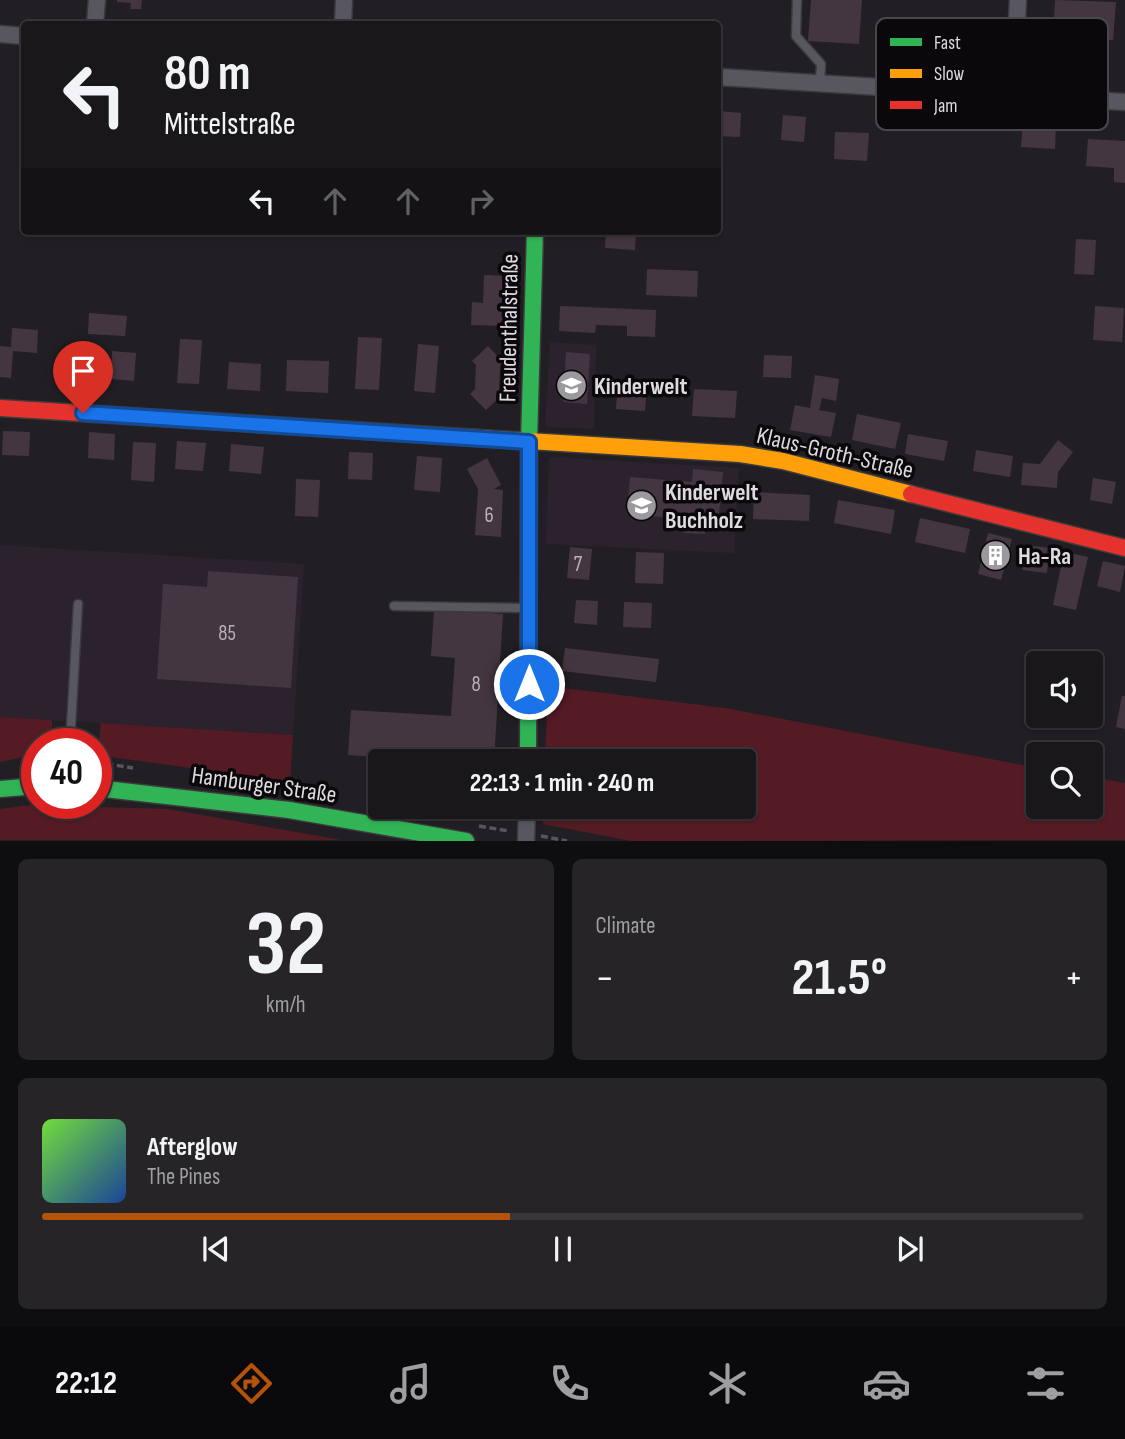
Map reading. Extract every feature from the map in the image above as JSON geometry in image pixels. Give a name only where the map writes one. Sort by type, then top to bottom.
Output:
[{"type":"street","points":[[95,21],[97,0]]},
{"type":"street","points":[[343,21],[344,0]]},
{"type":"street","points":[[1017,18],[1018,0]]},
{"type":"street","points":[[0,34],[21,36]]},
{"type":"street","points":[[721,77],[876,87]]},
{"type":"street","name":"Freudenthalstraße","points":[[528,749],[529,442],[535,235]]},
{"type":"street","name":"Klaus-Groth-Straße","points":[[0,408],[740,454],[783,461],[1125,548]]},
{"type":"street","points":[[0,789],[21,787]]},
{"type":"street","name":"Hamburger Straße","points":[[112,789],[289,810],[466,841]]},
{"type":"street","points":[[526,841],[527,819]]},
{"type":"lane","points":[[797,0],[796,37],[821,64],[820,84]]},
{"type":"lane","points":[[71,728],[78,604]]},
{"type":"lane","points":[[394,606],[529,608]]},
{"type":"shaded area","name":"Kinderwelt","points":[[550,342],[596,345],[594,429],[545,427]]},
{"type":"shaded area","name":"Kinderwelt Buchholz","points":[[549,457],[739,468],[734,553],[546,544]]},
{"type":"shaded area","points":[[0,545],[304,564],[293,735],[0,717]]},
{"type":"shaded area","points":[[548,686],[725,708],[1026,766],[1026,819],[1103,819],[1103,779],[1125,783],[1125,840],[631,841],[543,824],[543,819],[756,819],[756,749],[545,749]]},
{"type":"shaded area","points":[[0,717],[52,720],[52,728],[21,728],[21,757],[0,762]]},
{"type":"shaded area","points":[[101,723],[293,735],[290,782],[112,757],[112,728],[100,728]]},
{"type":"shaded area","points":[[21,806],[21,819],[112,819],[112,807],[168,809],[341,840],[0,840],[0,809]]},
{"type":"building","points":[[117,0],[142,0],[141,9],[130,9],[131,3]]},
{"type":"building","points":[[811,0],[862,0],[859,44],[808,41]]},
{"type":"building","points":[[1055,0],[1116,2],[1113,40],[1108,40],[1108,18],[1054,18]]},
{"type":"building","points":[[721,111],[741,113],[740,137],[721,136]]},
{"type":"building","points":[[783,115],[806,117],[804,142],[781,140]]},
{"type":"building","points":[[1022,130],[1056,130],[1055,149],[1021,147]]},
{"type":"building","points":[[835,132],[869,133],[867,161],[834,159]]},
{"type":"building","points":[[1088,139],[1125,141],[1125,183],[1114,182],[1114,168],[1086,166]]},
{"type":"building","points":[[606,235],[636,235],[635,250],[605,248]]},
{"type":"building","points":[[1076,239],[1096,240],[1094,275],[1074,274]]},
{"type":"building","points":[[647,269],[698,271],[697,297],[646,295]]},
{"type":"building","points":[[484,275],[506,276],[504,326],[471,325],[472,302],[483,303]]},
{"type":"building","points":[[560,306],[656,310],[655,337],[627,336],[627,326],[596,325],[595,333],[559,331]]},
{"type":"building","points":[[1095,306],[1124,308],[1122,342],[1093,340]]},
{"type":"building","points":[[89,313],[127,316],[125,336],[88,334]]},
{"type":"building","points":[[12,328],[38,330],[37,353],[13,351],[11,378],[0,377],[0,346],[11,347]]},
{"type":"building","points":[[358,337],[382,338],[379,390],[355,389]]},
{"type":"building","points":[[180,339],[202,340],[199,384],[177,383]]},
{"type":"building","points":[[418,344],[439,346],[435,393],[414,391]]},
{"type":"building","points":[[488,346],[504,363],[500,366],[499,390],[503,394],[486,410],[470,394],[475,389],[476,365],[472,361]]},
{"type":"building","points":[[112,351],[136,353],[134,381],[111,379]]},
{"type":"building","points":[[566,352],[590,354],[587,404],[563,402]]},
{"type":"building","points":[[59,353],[82,355],[81,379],[57,377]]},
{"type":"building","points":[[764,355],[792,356],[791,378],[763,377]]},
{"type":"building","points":[[287,360],[329,361],[328,393],[286,391]]},
{"type":"building","points":[[229,362],[261,364],[260,391],[227,389]]},
{"type":"building","points":[[815,375],[839,379],[836,401],[822,398],[819,410],[836,413],[831,437],[790,430],[795,405],[810,408]]},
{"type":"building","points":[[618,381],[647,383],[645,411],[616,409]]},
{"type":"building","points":[[694,389],[737,391],[735,418],[692,416]]},
{"type":"building","points":[[857,414],[901,423],[895,449],[852,440]]},
{"type":"building","points":[[3,431],[30,432],[29,456],[2,455]]},
{"type":"building","points":[[89,432],[115,434],[114,460],[88,458]]},
{"type":"building","points":[[908,434],[948,441],[944,461],[905,454]]},
{"type":"building","points":[[1058,440],[1073,452],[1058,472],[1057,488],[1021,485],[1023,463],[1040,464]]},
{"type":"building","points":[[177,441],[206,443],[203,471],[175,469]]},
{"type":"building","points":[[133,442],[156,443],[154,482],[131,480]]},
{"type":"building","points":[[231,444],[264,447],[261,474],[229,471]]},
{"type":"building","points":[[976,450],[1013,456],[1010,477],[973,471]]},
{"type":"building","points":[[349,452],[373,453],[372,480],[348,479]]},
{"type":"building","points":[[417,456],[442,458],[440,492],[414,490]]},
{"type":"building","points":[[487,458],[501,485],[494,489],[503,490],[501,537],[475,535],[478,489],[467,469]]},
{"type":"building","name":"Kinderwelt","points":[[693,469],[723,472],[719,514],[706,513],[705,534],[683,533],[683,519],[627,514],[630,477],[692,482]]},
{"type":"building","points":[[1093,478],[1116,482],[1112,504],[1090,500]]},
{"type":"building","points":[[296,479],[320,480],[318,517],[295,516]]},
{"type":"building","points":[[754,492],[810,495],[809,521],[753,519]]},
{"type":"building","points":[[838,500],[895,510],[891,534],[834,523]]},
{"type":"building","points":[[920,518],[970,529],[965,553],[915,542]]},
{"type":"building","name":"Ha-Ra","points":[[988,533],[1012,539],[1001,580],[978,574]]},
{"type":"building","points":[[1025,545],[1050,548],[1047,573],[1022,570]]},
{"type":"building","points":[[570,547],[592,549],[589,580],[567,578]]},
{"type":"building","points":[[636,552],[664,553],[663,584],[635,583]]},
{"type":"building","points":[[1064,552],[1088,557],[1076,610],[1053,605]]},
{"type":"building","points":[[1103,561],[1125,566],[1120,592],[1097,586]]},
{"type":"building","points":[[208,571],[298,577],[291,688],[157,679],[163,584],[207,587]]},
{"type":"building","points":[[576,600],[598,601],[597,625],[574,623]]},
{"type":"building","points":[[624,602],[652,603],[651,628],[623,627]]},
{"type":"building","points":[[434,609],[503,614],[495,749],[368,749],[368,756],[348,755],[351,710],[451,716],[455,658],[431,656]]},
{"type":"building","points":[[565,648],[659,659],[656,682],[562,671]]},
{"type":"building","points":[[1122,696],[1125,696],[1125,729],[1116,727]]},
{"type":"traffic: fast","points":[[528,749],[529,442],[535,235]]},
{"type":"traffic: fast","points":[[0,789],[21,787]]},
{"type":"traffic: fast","points":[[112,790],[289,810],[466,841]]},
{"type":"traffic: slow","points":[[478,438],[740,454],[783,461],[911,494]]},
{"type":"traffic: jam","points":[[0,408],[478,438]]},
{"type":"traffic: jam","points":[[911,494],[1125,548]]},
{"type":"place","name":"Kinderwelt","points":[[571,386]]},
{"type":"place","name":"Kinderwelt Buchholz","points":[[642,506]]},
{"type":"place","name":"Ha-Ra","points":[[995,556]]},
{"type":"route","points":[[83,413],[529,442],[529,684]]}]
